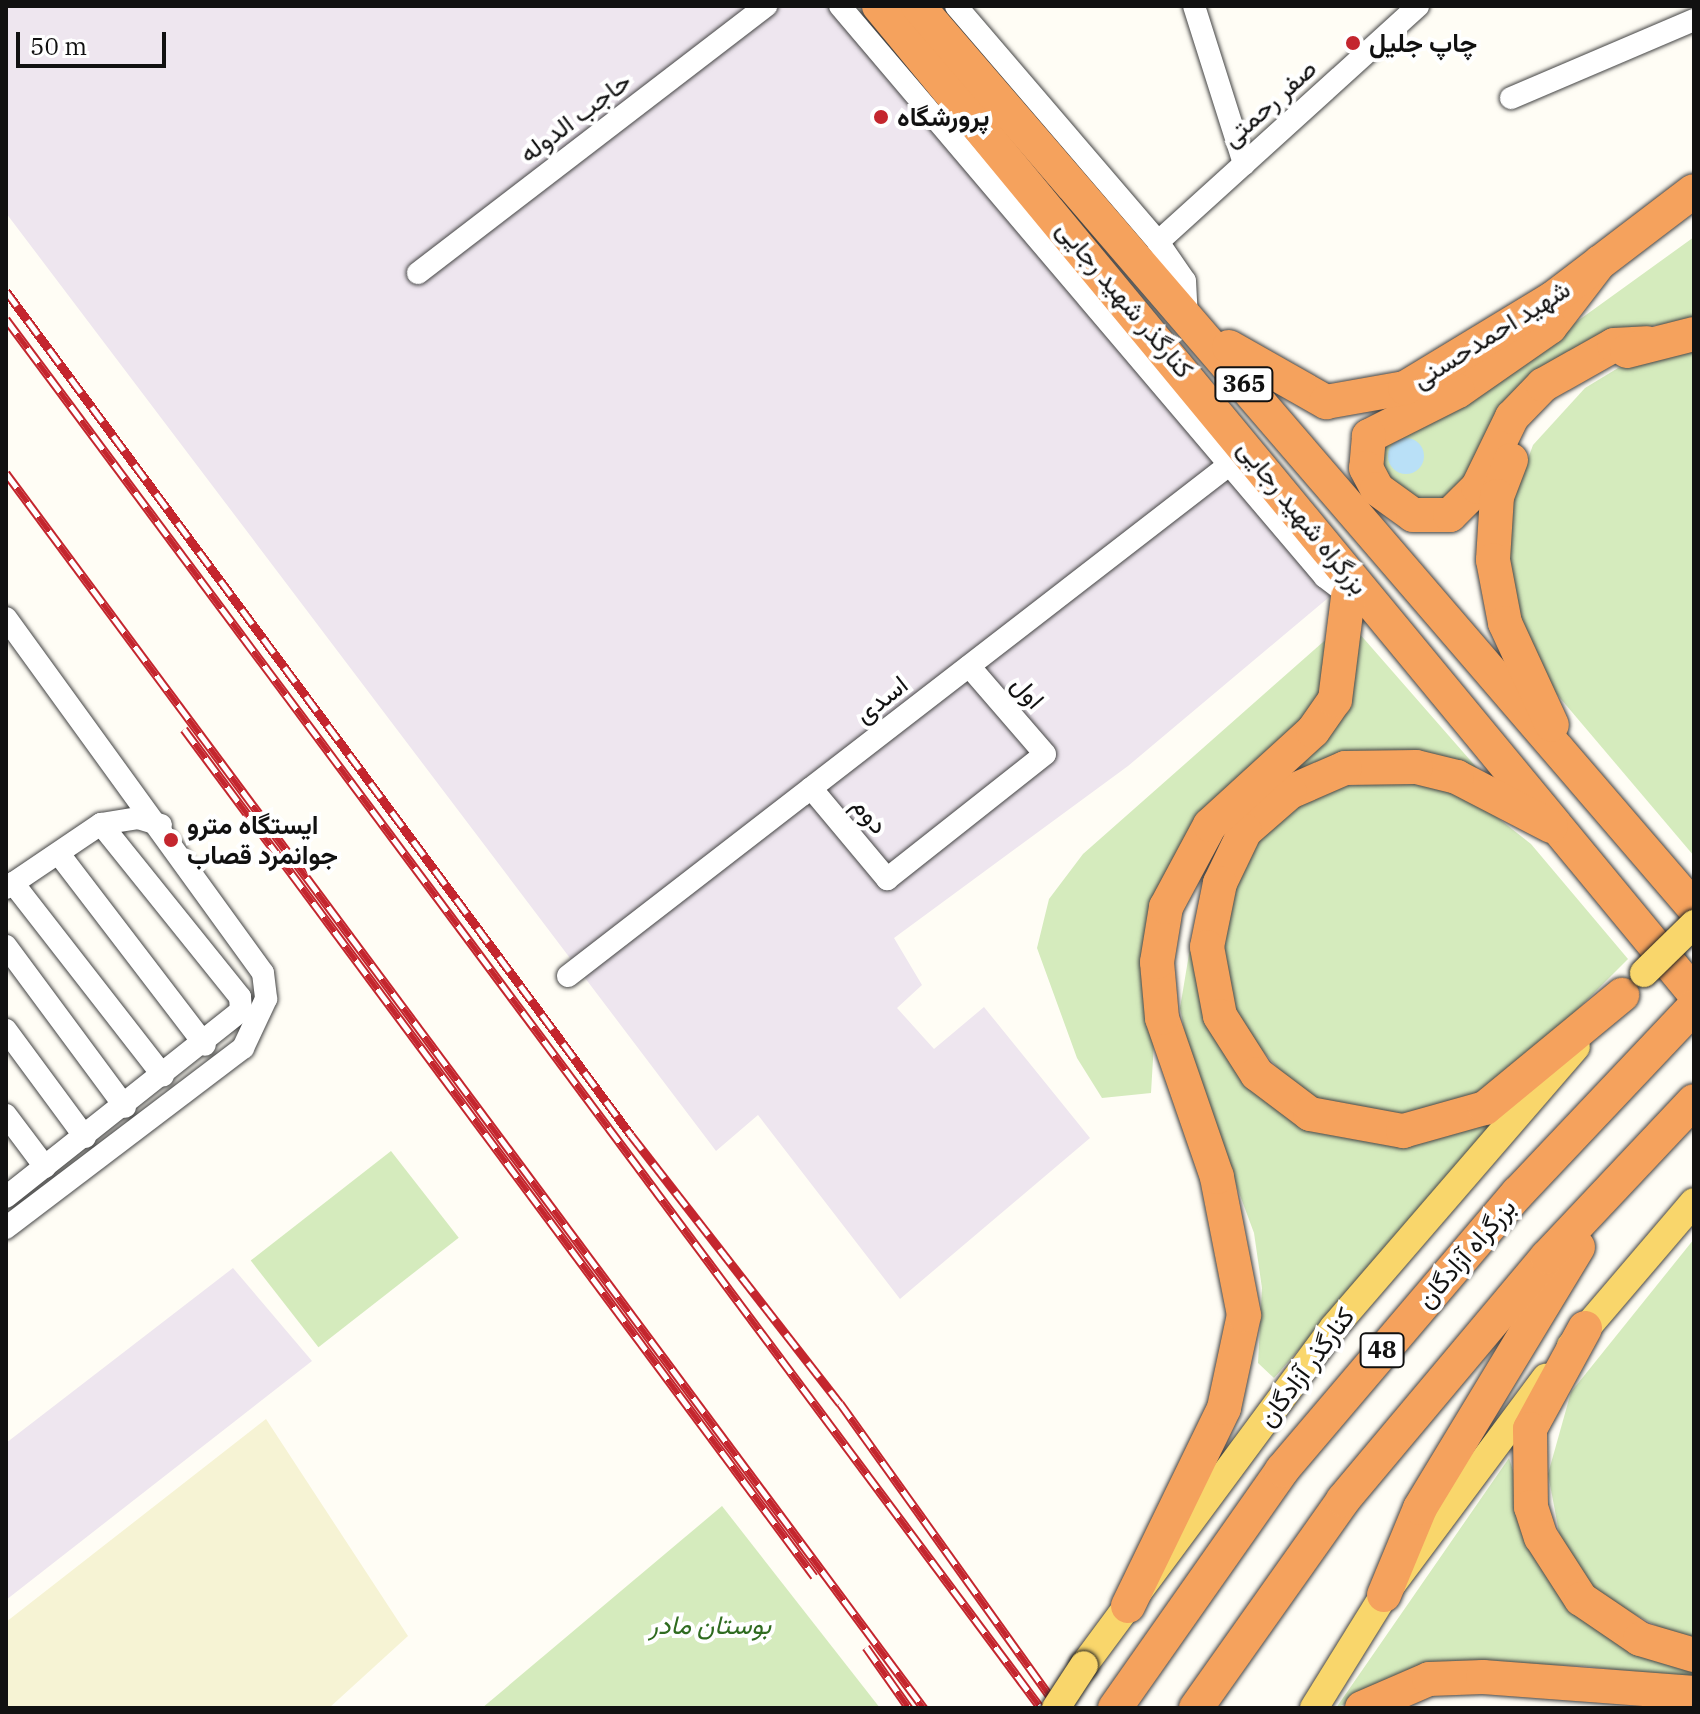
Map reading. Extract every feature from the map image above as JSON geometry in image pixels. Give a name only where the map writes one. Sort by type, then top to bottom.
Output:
[{"type":"highway","name":"بزرگراه شهید رجایی","points":[[879,6],[1566,834],[1690,1006]]},
{"type":"highway","name":"بزرگراه شهید رجایی","points":[[918,6],[1694,908]]},
{"type":"highway","name":"شهید احمدحسنی","points":[[1187,318],[1297,391],[1326,402],[1357,402],[1405,388],[1600,262],[1694,191]]},
{"type":"highway","points":[[1600,262],[1550,327],[1458,391],[1369,436],[1366,468],[1377,489],[1413,515],[1450,515],[1478,487],[1512,417],[1543,385],[1614,345],[1647,343],[1694,334]]},
{"type":"highway","points":[[1569,762],[1505,623],[1493,560],[1497,496],[1520,439],[1558,392],[1647,343]]},
{"type":"highway","points":[[1128,1606],[1224,1408],[1244,1315],[1217,1177],[1162,1018],[1157,962],[1166,907],[1210,825],[1313,731],[1335,700],[1348,597]]},
{"type":"highway","points":[[1566,834],[1457,777],[1416,767],[1345,768],[1315,779],[1265,809],[1220,883],[1207,947],[1220,1016],[1257,1074],[1310,1114],[1403,1131],[1485,1108],[1633,984]]},
{"type":"highway","name":"بزرگراه آزادگان","points":[[1115,1707],[1292,1458],[1508,1204],[1690,1006]]},
{"type":"highway","name":"48","points":[[1196,1708],[1343,1500],[1620,1179],[1694,1101]]},
{"type":"highway","points":[[1384,1595],[1420,1508],[1620,1179]]},
{"type":"highway","points":[[1585,1328],[1530,1429],[1531,1507],[1541,1537],[1581,1599],[1640,1639],[1694,1655]]},
{"type":"highway","points":[[1362,1708],[1429,1679],[1469,1677],[1694,1693]]},
{"type":"main road","points":[[1633,984],[1694,924]]},
{"type":"main road","name":"کنارگذر آزادگان","points":[[1056,1708],[1084,1665],[1334,1327],[1633,984]]},
{"type":"main road","points":[[1314,1708],[1384,1595],[1585,1328],[1694,1202]]},
{"type":"street","name":"کنارگذر شهید رجایی","points":[[840,6],[1229,465],[1348,597],[1380,612]]},
{"type":"street","name":"کنارگذر شهید رجایی","points":[[956,6],[1158,242],[1185,281],[1187,318]]},
{"type":"street","points":[[1194,6],[1244,164]]},
{"type":"street","name":"صفر رحمتی","points":[[1158,242],[1418,6]]},
{"type":"street","name":"حاجب الدوله","points":[[418,273],[762,9]]},
{"type":"street","points":[[1511,98],[1694,20]]},
{"type":"street","name":"اسدی","points":[[568,976],[1229,465]]},
{"type":"street","points":[[6,618],[161,825],[263,973],[266,999],[258,1023],[243,1048],[6,1228]]},
{"type":"street","name":"اول","points":[[887,879],[1045,754],[969,666]]},
{"type":"street","name":"دوم","points":[[811,788],[887,879]]},
{"type":"street","points":[[161,825],[138,818],[101,824],[10,885],[163,1076]]},
{"type":"street","points":[[6,1197],[205,1045],[241,1011],[240,997],[101,824]]},
{"type":"street","points":[[59,854],[205,1045]]},
{"type":"street","points":[[6,946],[125,1107]]},
{"type":"street","points":[[6,1030],[85,1137]]},
{"type":"street","points":[[6,1115],[45,1167]]},
{"type":"shaded area","points":[[6,6],[830,6],[1334,593],[1128,766],[894,938],[922,985],[897,1008],[934,1049],[984,1007],[1090,1138],[900,1299],[758,1115],[716,1151],[6,213]]},
{"type":"shaded area","points":[[233,1268],[312,1361],[6,1600],[6,1443]]},
{"type":"shaded area","points":[[266,1419],[408,1636],[329,1708],[6,1708],[6,1622]]},
{"type":"green space","points":[[1694,237],[1694,321],[1625,329],[1453,496],[1422,503],[1379,470],[1381,443],[1536,351]]},
{"type":"green space","points":[[1694,347],[1694,856],[1538,672],[1514,610],[1505,522],[1533,445],[1585,388],[1618,368]]},
{"type":"green space","points":[[1351,624],[1477,768],[1274,784],[1319,744]]},
{"type":"green space","points":[[1331,635],[1320,704],[1201,819],[1154,1042],[1151,1093],[1102,1098],[1077,1058],[1037,948],[1049,899],[1083,854]]},
{"type":"green space","points":[[1410,782],[1443,787],[1489,811],[1531,844],[1628,959],[1504,1083],[1419,1118],[1342,1112],[1293,1085],[1237,1022],[1222,944],[1236,874],[1261,835],[1308,797],[1341,786]]},
{"type":"green space","points":[[1191,942],[1235,1065],[1416,1142],[1554,1059],[1274,1378],[1258,1363],[1262,1288],[1254,1233],[1191,1063],[1180,1008]]},
{"type":"green space","points":[[391,1151],[459,1238],[318,1347],[251,1261]]},
{"type":"green space","points":[[1694,1239],[1694,1645],[1591,1592],[1562,1548],[1548,1474],[1571,1392]]},
{"type":"green space","points":[[1509,1458],[1542,1562],[1694,1669],[1694,1679],[1585,1666],[1458,1663],[1412,1674],[1336,1708]]},
{"type":"green space","name":"بوستان مادر","points":[[722,1506],[880,1708],[482,1708]]},
{"type":"water","points":[[1406,438],[1419,443],[1424,456],[1419,469],[1406,474],[1393,469],[1388,456],[1393,443]]},
{"type":"railway","points":[[6,291],[631,1135],[840,1403],[1058,1708]]},
{"type":"railway","points":[[6,319],[1041,1708]]},
{"type":"railway","points":[[6,473],[924,1708]]},
{"type":"railway","points":[[184,729],[814,1576]]},
{"type":"railway","points":[[866,1647],[909,1708]]},
{"type":"place","name":"چاپ جلیل","points":[[1353,43]]},
{"type":"place","name":"پرورشگاه","points":[[881,117]]},
{"type":"place","name":"ایستگاه مترو جوانمرد قصاب","points":[[171,840]]}]
